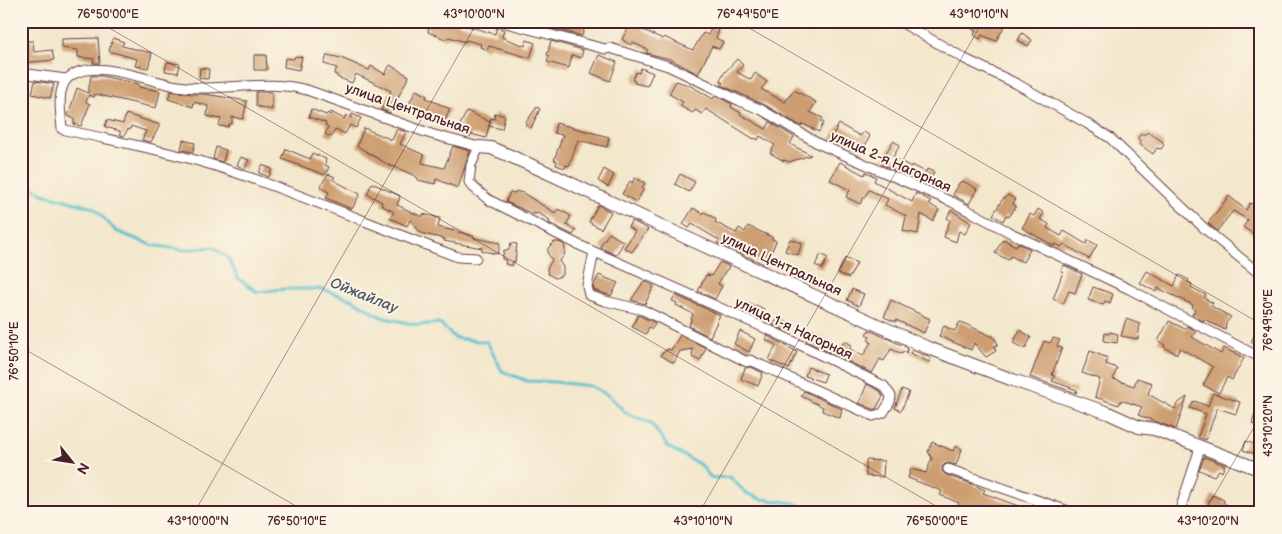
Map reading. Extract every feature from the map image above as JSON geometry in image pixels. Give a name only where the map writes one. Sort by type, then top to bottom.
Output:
[{"type":"street","name":"улица 2-я Нагорная","points":[[499,21],[605,49],[610,48],[683,72],[762,110],[819,144],[952,202],[1013,234],[1129,289],[1185,320],[1261,358]]},
{"type":"street","points":[[899,21],[965,59],[1017,84],[1110,138],[1204,228],[1261,275]]},
{"type":"street","name":"улица Центральная","points":[[66,79],[91,68],[102,68],[177,86],[195,88],[286,85],[431,134],[479,147],[490,148],[926,347],[1108,413],[1140,427],[1154,429],[1261,470]]},
{"type":"street","points":[[21,72],[66,79],[61,92],[62,129],[156,150],[229,170],[305,197],[458,257],[476,258]]},
{"type":"street","name":"улица 1-я Нагорная","points":[[479,147],[470,165],[469,182],[489,200],[594,252],[774,332],[884,386],[891,396],[890,402],[883,413],[873,416],[750,360],[747,362],[651,314],[589,295],[587,286],[594,252]]},
{"type":"street","points":[[1179,513],[1200,448]]},
{"type":"street","points":[[948,469],[1074,513]]},
{"type":"building","points":[[412,21],[450,21],[495,34],[497,27],[504,30],[502,37],[509,40],[525,46],[527,40],[535,43],[530,58],[489,46],[487,50],[480,47],[481,44],[466,40],[466,42],[449,37],[445,39],[428,32],[429,28]]},
{"type":"building","points":[[530,21],[565,21],[585,26],[582,36]]},
{"type":"building","points":[[977,21],[994,21],[1004,27],[996,41],[982,35],[980,39],[974,35],[976,31],[972,29]]},
{"type":"building","points":[[631,24],[693,50],[703,33],[708,35],[712,27],[719,30],[716,38],[723,42],[719,49],[712,46],[698,74],[670,59],[646,53],[648,50],[632,42],[631,45],[624,41],[622,39]]},
{"type":"building","points":[[1022,33],[1032,40],[1028,46],[1018,40]]},
{"type":"building","points":[[98,38],[100,63],[93,63],[94,59],[78,57],[78,50],[62,48],[62,39]]},
{"type":"building","points":[[113,38],[124,42],[122,46],[152,53],[148,68],[135,66],[137,59],[109,51]]},
{"type":"building","points":[[25,41],[33,41],[34,52],[52,50],[54,60],[21,63],[21,48],[26,48]]},
{"type":"building","points":[[551,41],[583,50],[581,58],[572,55],[569,68],[547,62]]},
{"type":"building","points":[[254,55],[266,55],[267,70],[254,70]]},
{"type":"building","points":[[327,55],[341,58],[369,70],[371,66],[385,74],[390,65],[409,76],[390,113],[381,110],[391,91],[356,74],[352,83],[337,77],[334,74],[337,68],[324,64]]},
{"type":"building","points":[[599,55],[617,62],[610,81],[591,73]]},
{"type":"building","points":[[295,56],[302,57],[299,70],[284,67],[285,58],[294,59]]},
{"type":"building","points":[[737,59],[743,65],[737,72],[751,80],[755,73],[767,82],[761,89],[785,102],[794,90],[816,102],[810,112],[823,118],[821,121],[824,122],[819,132],[803,124],[801,126],[765,105],[721,85],[723,83],[720,81],[724,73]]},
{"type":"building","points":[[167,62],[180,64],[178,73],[165,71]]},
{"type":"building","points":[[200,68],[209,69],[208,79],[199,78]]},
{"type":"building","points":[[641,68],[653,73],[647,86],[634,83],[635,81],[632,80],[636,72],[639,73]]},
{"type":"building","points":[[91,76],[102,76],[139,84],[139,87],[160,91],[156,108],[95,94],[94,97],[89,95],[86,102],[90,104],[81,126],[74,124],[74,119],[68,116],[77,88],[88,93]]},
{"type":"building","points":[[35,81],[54,84],[50,98],[32,94]]},
{"type":"building","points":[[676,81],[691,86],[713,99],[715,96],[732,104],[731,107],[740,114],[766,129],[770,122],[794,137],[790,144],[811,155],[789,162],[784,161],[770,153],[775,145],[760,136],[758,140],[754,139],[706,109],[702,114],[695,110],[693,113],[680,106],[683,102],[669,94]]},
{"type":"building","points":[[416,90],[427,96],[426,98],[450,109],[443,125],[407,108]]},
{"type":"building","points":[[171,91],[247,101],[243,119],[232,117],[232,124],[229,124],[228,127],[219,126],[221,119],[207,116],[208,106],[194,102],[193,107],[168,99]]},
{"type":"building","points":[[256,92],[272,92],[272,110],[256,106]]},
{"type":"building","points":[[537,107],[540,109],[531,128],[526,125],[526,122]]},
{"type":"building","points":[[311,109],[326,115],[328,113],[330,115],[331,112],[344,119],[346,115],[351,118],[352,114],[361,118],[356,128],[350,125],[345,134],[336,129],[331,137],[325,134],[328,127],[325,125],[326,123],[309,117]]},
{"type":"building","points":[[467,111],[490,122],[486,138],[471,134],[470,137],[459,132],[462,126],[460,125]]},
{"type":"building","points":[[495,113],[505,116],[502,129],[489,126],[491,118],[494,119]]},
{"type":"building","points":[[126,114],[160,125],[151,142],[142,140],[146,131],[131,126],[124,136],[120,135],[120,131],[105,127],[107,120],[123,124]]},
{"type":"building","points":[[556,123],[609,137],[607,147],[578,140],[569,166],[566,165],[565,168],[556,165],[557,161],[554,160],[563,135],[554,133]]},
{"type":"building","points":[[839,124],[860,136],[864,132],[870,136],[863,150],[846,140],[843,145],[831,138]]},
{"type":"building","points":[[364,128],[392,140],[397,129],[406,132],[400,144],[424,155],[422,163],[444,168],[453,146],[470,151],[458,188],[436,179],[435,184],[418,180],[418,178],[411,174],[392,167],[357,146]]},
{"type":"building","points":[[1148,132],[1162,141],[1164,145],[1161,149],[1157,148],[1153,154],[1139,144],[1141,141],[1137,139],[1141,134]]},
{"type":"building","points":[[183,140],[195,143],[193,152],[181,150]]},
{"type":"building","points":[[893,141],[900,145],[893,157],[911,167],[912,165],[926,172],[927,169],[934,172],[929,183],[881,164]]},
{"type":"building","points":[[216,147],[226,150],[223,162],[213,159]]},
{"type":"building","points":[[286,149],[310,159],[312,153],[326,159],[325,165],[329,167],[325,175],[282,159]]},
{"type":"building","points":[[241,157],[249,160],[245,169],[237,165]]},
{"type":"building","points":[[840,162],[864,175],[866,172],[876,177],[874,181],[912,202],[916,193],[931,201],[929,204],[939,210],[933,221],[921,214],[918,234],[903,231],[906,216],[885,205],[888,199],[869,190],[860,204],[846,197],[850,190],[830,180]]},
{"type":"building","points":[[262,165],[272,169],[269,177],[259,173]]},
{"type":"building","points":[[604,169],[614,175],[608,187],[598,181]]},
{"type":"building","points":[[328,174],[335,177],[333,179],[335,181],[360,194],[352,209],[326,198],[329,192],[320,187]]},
{"type":"building","points":[[680,174],[695,182],[689,192],[675,184]]},
{"type":"building","points":[[635,178],[645,183],[642,188],[644,189],[636,202],[622,194],[630,181],[632,183]]},
{"type":"building","points":[[963,181],[977,189],[969,204],[953,195],[959,183]]},
{"type":"building","points":[[372,183],[400,196],[397,205],[422,217],[423,214],[440,218],[438,227],[474,236],[474,238],[500,243],[498,254],[482,251],[482,248],[444,241],[445,239],[420,232],[410,220],[407,226],[390,218],[394,212],[381,205],[382,202],[367,194]]},
{"type":"building","points":[[516,191],[523,193],[555,213],[558,209],[571,216],[566,225],[576,230],[573,235],[549,223],[550,220],[538,213],[533,214],[506,202],[510,192],[515,193]]},
{"type":"building","points":[[1008,195],[1015,199],[1013,204],[1016,206],[1009,217],[1006,215],[1003,221],[993,215],[1002,200]]},
{"type":"building","points":[[1229,196],[1246,210],[1250,203],[1261,210],[1261,239],[1243,227],[1248,220],[1233,211],[1217,231],[1208,223]]},
{"type":"building","points":[[598,205],[611,212],[601,229],[589,222]]},
{"type":"building","points":[[693,208],[703,214],[704,212],[716,219],[715,222],[736,233],[739,228],[745,232],[748,226],[772,237],[776,241],[766,265],[717,243],[719,240],[692,224],[689,228],[683,224]]},
{"type":"building","points":[[1038,209],[1044,213],[1040,219],[1049,224],[1047,228],[1061,236],[1064,231],[1086,244],[1088,240],[1097,245],[1089,259],[1064,244],[1061,247],[1056,244],[1054,246],[1022,228],[1030,214],[1034,216]]},
{"type":"building","points":[[951,210],[971,223],[965,234],[959,231],[956,242],[944,237],[950,220],[947,218]]},
{"type":"building","points":[[632,221],[648,229],[632,252],[624,248],[635,231],[628,227]]},
{"type":"building","points":[[609,233],[624,242],[616,255],[601,248]]},
{"type":"building","points":[[790,239],[802,243],[798,255],[785,251]]},
{"type":"building","points":[[1003,239],[1016,246],[1018,243],[1030,249],[1023,262],[1011,256],[1008,260],[995,253]]},
{"type":"building","points":[[554,242],[564,244],[565,250],[564,256],[559,261],[563,267],[563,275],[555,278],[548,274],[547,269],[552,260],[548,254],[548,248]]},
{"type":"building","points":[[511,243],[517,244],[515,262],[513,261],[512,266],[505,264],[506,260],[502,259],[504,250],[508,251]]},
{"type":"building","points":[[821,254],[828,258],[822,269],[815,265]]},
{"type":"building","points":[[845,258],[857,263],[849,278],[838,273]]},
{"type":"building","points":[[720,262],[729,266],[718,284],[722,286],[715,299],[698,291],[706,275],[711,276]]},
{"type":"building","points":[[1064,265],[1082,274],[1075,293],[1069,291],[1063,304],[1053,299]]},
{"type":"building","points":[[1147,271],[1174,286],[1179,275],[1189,280],[1188,282],[1192,284],[1191,287],[1206,295],[1204,298],[1213,303],[1211,306],[1231,317],[1226,323],[1225,330],[1192,315],[1195,310],[1192,308],[1193,305],[1158,288],[1156,292],[1140,283]]},
{"type":"building","points":[[599,275],[618,283],[611,296],[594,290],[593,286]]},
{"type":"building","points":[[644,281],[654,286],[645,304],[631,300]]},
{"type":"building","points":[[1093,287],[1113,294],[1110,303],[1105,301],[1103,305],[1088,300]]},
{"type":"building","points":[[852,289],[864,294],[859,306],[847,300]]},
{"type":"building","points":[[675,295],[720,315],[710,337],[689,326],[693,314],[672,301]]},
{"type":"building","points":[[891,300],[930,319],[924,333],[896,320],[896,322],[884,317]]},
{"type":"building","points":[[748,303],[764,309],[760,319],[743,312]]},
{"type":"building","points":[[638,315],[655,323],[652,329],[649,327],[646,334],[632,327]]},
{"type":"building","points":[[778,318],[789,325],[786,331],[773,325]]},
{"type":"building","points":[[1126,319],[1140,324],[1138,339],[1121,336]]},
{"type":"building","points":[[1169,321],[1185,329],[1187,326],[1196,331],[1192,337],[1221,354],[1224,348],[1244,358],[1232,380],[1227,377],[1219,393],[1203,385],[1213,367],[1180,348],[1177,354],[1164,347],[1165,345],[1158,341]]},
{"type":"building","points":[[961,322],[993,336],[998,344],[994,347],[996,351],[986,357],[974,343],[971,350],[939,336],[944,326],[955,331]]},
{"type":"building","points":[[1261,324],[1261,347],[1251,342]]},
{"type":"building","points":[[869,330],[908,348],[906,353],[903,351],[902,354],[891,349],[884,361],[880,359],[872,373],[806,341],[811,332],[841,347],[845,341],[852,345],[850,349],[863,356],[871,342],[868,340],[870,337],[866,334]]},
{"type":"building","points":[[1020,330],[1031,337],[1025,349],[1013,343]]},
{"type":"building","points":[[740,331],[755,339],[749,352],[734,344]]},
{"type":"building","points":[[1110,332],[1118,334],[1117,343],[1104,341],[1105,333],[1109,334]]},
{"type":"building","points":[[680,335],[706,348],[700,361],[692,357],[693,349],[680,351],[674,363],[660,355],[668,349],[671,350]]},
{"type":"building","points":[[768,336],[797,352],[789,369],[769,360],[776,345],[766,340]]},
{"type":"building","points":[[1053,338],[1060,340],[1057,346],[1062,348],[1052,375],[1055,376],[1052,381],[1077,390],[1076,393],[1030,377],[1044,341],[1050,343]]},
{"type":"building","points":[[912,350],[931,358],[929,362],[910,353]]},
{"type":"building","points":[[1090,351],[1108,358],[1106,364],[1117,368],[1113,379],[1134,386],[1137,378],[1152,383],[1148,394],[1175,409],[1177,404],[1187,397],[1176,429],[1138,415],[1142,407],[1121,400],[1119,405],[1095,397],[1100,379],[1082,373]]},
{"type":"building","points":[[751,367],[763,373],[758,386],[741,379],[745,368]]},
{"type":"building","points":[[808,367],[826,374],[823,382],[805,376]]},
{"type":"building","points":[[867,384],[880,391],[883,396],[876,409],[859,403]]},
{"type":"building","points":[[902,389],[909,392],[901,411],[895,408]]},
{"type":"building","points":[[804,391],[842,409],[840,418],[822,411],[823,407],[801,396]]},
{"type":"building","points":[[1213,393],[1240,402],[1236,414],[1217,408],[1206,440],[1198,437],[1206,414],[1190,408],[1194,401],[1208,406]]},
{"type":"building","points":[[1259,400],[1261,400],[1261,426],[1252,424]]},
{"type":"building","points":[[1246,441],[1261,447],[1261,456],[1243,450]]},
{"type":"building","points":[[932,442],[953,451],[955,446],[962,449],[956,465],[947,463],[942,466],[942,471],[946,475],[985,490],[983,493],[1037,513],[1001,513],[982,505],[978,513],[954,513],[959,503],[940,495],[942,491],[908,478],[911,469],[926,473],[932,458],[928,452]]},
{"type":"building","points":[[1204,457],[1225,465],[1222,472],[1219,470],[1214,476],[1199,470]]},
{"type":"building","points":[[866,460],[884,461],[883,477],[866,476]]},
{"type":"building","points":[[1212,495],[1224,500],[1223,502],[1227,505],[1224,513],[1207,505]]},
{"type":"waterway","name":"Ойжайлау","points":[[21,181],[43,194],[94,208],[116,231],[151,245],[184,250],[213,247],[228,258],[238,278],[257,292],[284,289],[322,289],[353,300],[381,317],[418,325],[439,323],[455,338],[487,342],[502,371],[527,381],[591,386],[609,396],[626,413],[651,423],[668,447],[701,465],[711,478],[730,477],[746,493],[761,499],[794,503],[817,513]]}]
